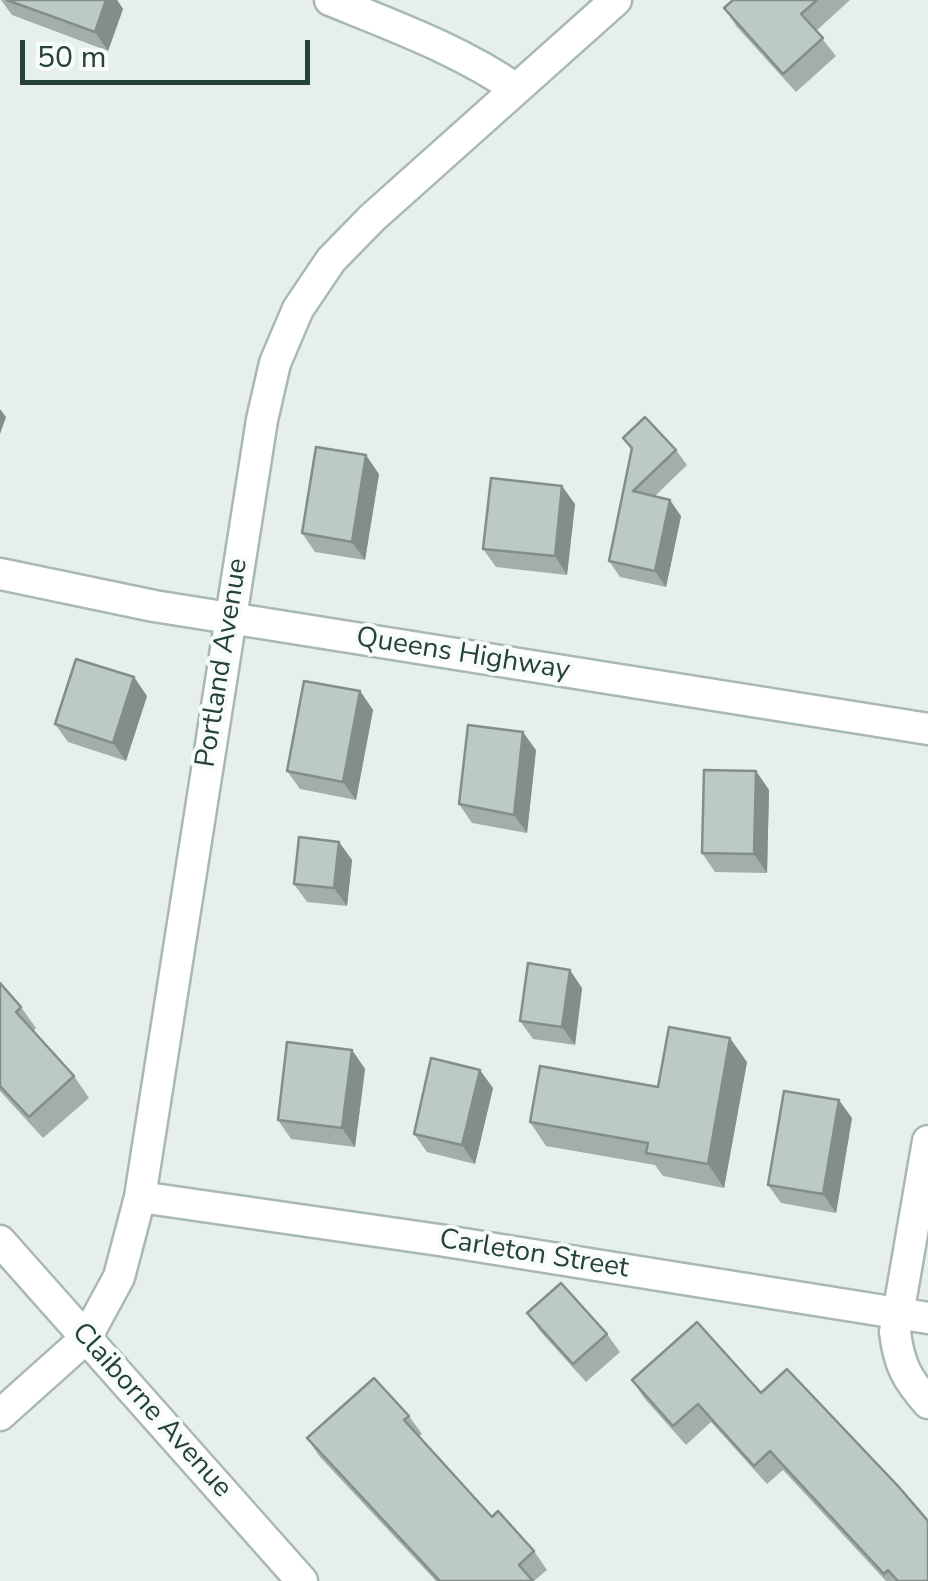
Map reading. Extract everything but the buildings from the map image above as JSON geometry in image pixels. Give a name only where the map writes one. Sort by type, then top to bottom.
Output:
[{"type":"street","points":[[330,0],[428,41],[490,71],[516,89]]},
{"type":"street","name":"Portland Avenue","points":[[0,1415],[86,1338],[119,1277],[140,1197],[262,420],[275,363],[298,309],[331,260],[372,218],[616,0]]},
{"type":"street","name":"Queens Highway","points":[[0,574],[154,606],[928,729]]},
{"type":"street","points":[[928,1141],[913,1316],[895,1332],[898,1360],[912,1386],[928,1403]]},
{"type":"street","name":"Carleton Street","points":[[140,1197],[913,1316]]},
{"type":"street","name":"Claiborne Avenue","points":[[0,1242],[302,1581]]}]
